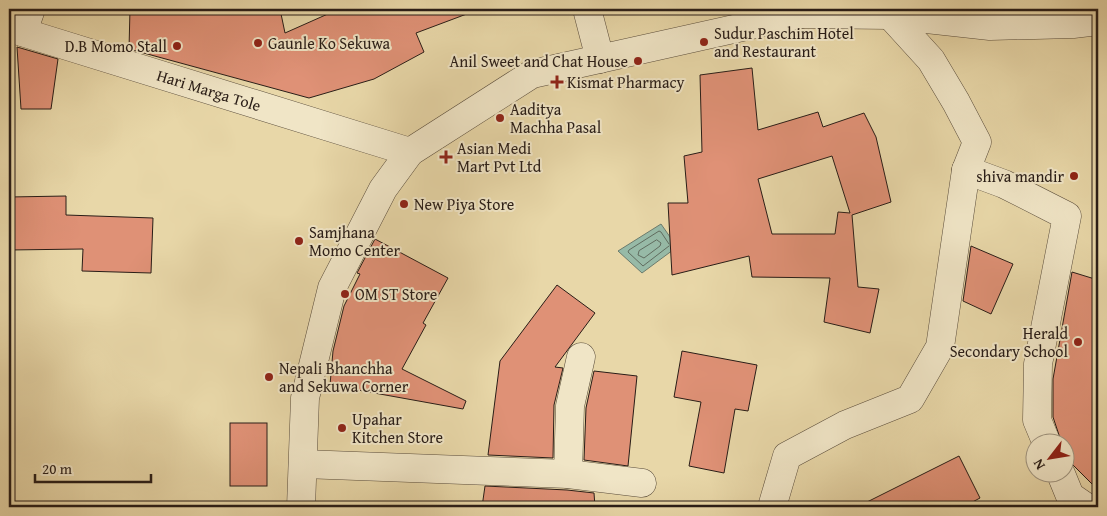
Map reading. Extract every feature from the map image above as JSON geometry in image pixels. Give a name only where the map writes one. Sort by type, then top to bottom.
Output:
[{"type":"street","points":[[587,9],[600,59]]},
{"type":"street","points":[[301,507],[305,398],[332,288],[383,189],[410,152],[532,74],[802,12],[890,15],[990,26],[1073,24],[1098,21]]},
{"type":"street","points":[[772,507],[787,456],[845,425],[910,399],[940,347],[966,170],[977,142],[931,60],[890,15]]},
{"type":"street","name":"Hari Marga Tole","points":[[21,23],[410,152]]},
{"type":"street","points":[[966,170],[1004,184],[1067,216],[1038,364],[1037,420],[1043,434]]},
{"type":"street","points":[[568,474],[570,406],[581,356]]},
{"type":"street","points":[[303,464],[568,474],[642,483]]},
{"type":"street","points":[[1065,484],[1070,496],[1086,507]]},
{"type":"water","points":[[661,224],[677,247],[642,273],[618,251]]},
{"type":"building","points":[[130,9],[280,9],[285,33],[339,9],[471,9],[472,12],[416,33],[424,52],[374,79],[309,98],[129,49]]},
{"type":"building","points":[[17,47],[58,59],[51,109],[21,109]]},
{"type":"building","points":[[752,68],[758,130],[818,112],[823,127],[864,113],[876,137],[891,202],[852,215],[858,287],[879,289],[870,333],[824,322],[830,278],[752,277],[749,256],[672,275],[668,203],[688,203],[684,156],[702,152],[700,75]],"holes":[[[832,156],[850,213],[838,212],[835,234],[772,234],[758,179]]]},
{"type":"building","points":[[66,196],[66,215],[153,218],[151,273],[82,271],[83,249],[9,250],[9,197]]},
{"type":"building","points":[[375,239],[448,278],[423,323],[426,325],[402,369],[466,401],[463,409],[330,385],[333,351],[344,306],[360,274],[357,273]]},
{"type":"building","points":[[971,246],[1013,264],[991,314],[963,301]]},
{"type":"building","name":"Herald Secondary School","points":[[1072,272],[1098,280],[1098,490],[1074,466],[1074,434],[1059,434],[1053,417],[1053,379]]},
{"type":"building","points":[[557,285],[595,313],[555,367],[563,368],[554,405],[553,458],[488,455],[500,361]]},
{"type":"building","points":[[682,351],[757,365],[748,411],[735,409],[724,473],[689,466],[701,402],[674,397]]},
{"type":"building","points":[[594,371],[637,376],[628,466],[584,460],[586,408]]},
{"type":"building","points":[[230,423],[267,423],[267,486],[230,486]]},
{"type":"building","points":[[959,456],[980,498],[963,507],[857,507]]},
{"type":"building","points":[[485,486],[594,493],[595,507],[482,507]]},
{"type":"place","name":"Sudur Paschim Hotel and Restaurant","points":[[704,42]]},
{"type":"place","name":"Gaunle Ko Sekuwa","points":[[258,43]]},
{"type":"place","name":"D.B Momo Stall","points":[[177,46]]},
{"type":"place","name":"Anil Sweet and Chat House","points":[[638,61]]},
{"type":"place","name":"Kismat Pharmacy","points":[[557,82]]},
{"type":"place","name":"Aaditya Machha Pasal","points":[[500,118]]},
{"type":"place","name":"Asian Medi Mart Pvt Ltd","points":[[446,157]]},
{"type":"place","name":"shiva mandir","points":[[1074,176]]},
{"type":"place","name":"New Piya Store","points":[[404,204]]},
{"type":"place","name":"Samjhana Momo Center","points":[[299,241]]},
{"type":"place","name":"OM ST Store","points":[[345,294]]},
{"type":"place","name":"Herald Secondary School","points":[[1078,342]]},
{"type":"place","name":"Nepali Bhanchha and Sekuwa Corner","points":[[269,377]]},
{"type":"place","name":"Upahar Kitchen Store","points":[[342,428]]}]
